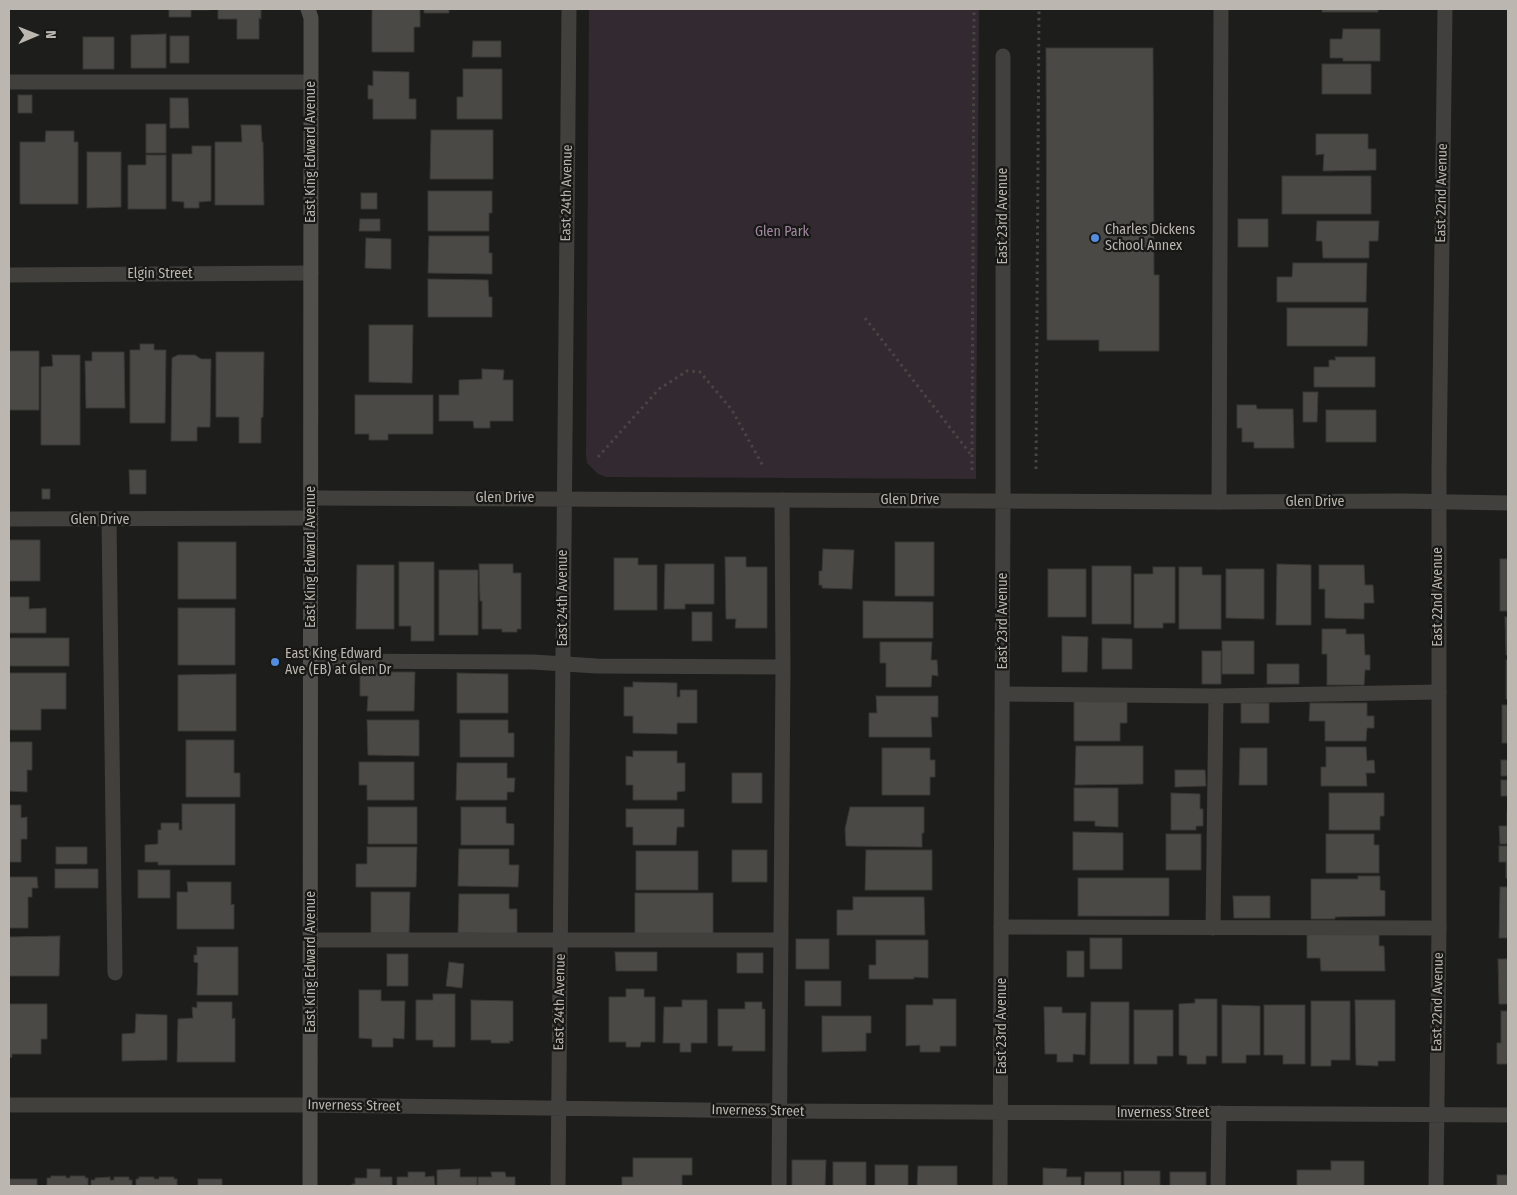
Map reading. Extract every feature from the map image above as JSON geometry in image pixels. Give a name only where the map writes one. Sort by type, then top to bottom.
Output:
[{"type":"main road","name":"East King Edward Avenue","points":[[310,1186],[311,12]]},
{"type":"street","name":"East 24th Avenue","points":[[558,1186],[569,9]]},
{"type":"street","points":[[1220,502],[1222,9]]},
{"type":"street","name":"East 22nd Avenue","points":[[1436,1186],[1439,928],[1439,502],[1445,9]]},
{"type":"street","name":"East 23rd Avenue","points":[[1000,1186],[1003,694],[1003,56]]},
{"type":"street","points":[[9,82],[311,82]]},
{"type":"street","name":"Elgin Street","points":[[9,275],[311,272]]},
{"type":"street","name":"Glen Drive","points":[[311,498],[1508,503]]},
{"type":"street","points":[[779,1186],[783,668],[782,500]]},
{"type":"street","name":"Glen Drive","points":[[9,519],[311,518]]},
{"type":"street","points":[[108,520],[116,973]]},
{"type":"street","points":[[311,662],[524,662],[597,666],[783,668]]},
{"type":"street","points":[[1003,694],[1216,696],[1438,692]]},
{"type":"street","points":[[1213,928],[1216,696]]},
{"type":"street","points":[[1001,927],[1439,928]]},
{"type":"street","points":[[311,940],[781,940]]},
{"type":"street","name":"Inverness Street","points":[[9,1105],[310,1105],[779,1111],[1508,1115]]},
{"type":"street","points":[[1218,1186],[1219,1113]]},
{"type":"path","points":[[972,470],[974,9]]},
{"type":"path","points":[[1036,469],[1039,9]]},
{"type":"path","points":[[865,318],[972,456]]},
{"type":"path","points":[[598,457],[659,389],[687,371],[700,372],[732,410],[763,466]]},
{"type":"green space","name":"Glen Park","points":[[589,9],[979,9],[976,479],[606,477],[598,474],[587,463]]},
{"type":"building","points":[[169,9],[209,10],[191,10],[191,17],[169,17]]},
{"type":"building","points":[[218,9],[261,9],[259,39],[237,39],[237,19],[218,19]]},
{"type":"building","points":[[372,9],[420,9],[420,27],[414,27],[414,52],[372,52]]},
{"type":"building","points":[[424,9],[449,9],[449,13],[424,13]]},
{"type":"building","points":[[1322,9],[1378,9],[1378,12],[1322,12]]},
{"type":"building","points":[[1343,29],[1380,29],[1380,61],[1343,61],[1343,58],[1330,58],[1330,39],[1342,39]]},
{"type":"building","points":[[166,34],[166,68],[131,68],[131,35]]},
{"type":"building","points":[[170,36],[189,36],[189,63],[170,63]]},
{"type":"building","points":[[83,37],[114,37],[114,69],[83,69]]},
{"type":"building","points":[[473,41],[501,41],[501,57],[472,57]]},
{"type":"building","points":[[1046,48],[1153,48],[1154,275],[1159,275],[1159,351],[1099,351],[1099,340],[1047,340]]},
{"type":"building","points":[[1322,64],[1371,64],[1371,94],[1322,94]]},
{"type":"building","points":[[463,69],[502,69],[502,119],[457,119],[457,97],[463,97]]},
{"type":"building","points":[[373,71],[409,72],[409,99],[416,99],[416,119],[373,119],[373,99],[368,99],[368,85],[373,86]]},
{"type":"building","points":[[18,95],[32,95],[32,113],[18,113]]},
{"type":"building","points":[[170,98],[188,98],[189,128],[170,128]]},
{"type":"building","points":[[146,124],[166,124],[166,153],[146,153]]},
{"type":"building","points":[[241,125],[261,125],[264,205],[215,205],[215,142],[242,142]]},
{"type":"building","points":[[431,130],[493,130],[493,179],[430,179]]},
{"type":"building","points":[[46,131],[74,131],[74,142],[78,142],[78,204],[20,204],[20,142],[45,142]]},
{"type":"building","points":[[1316,134],[1368,134],[1368,149],[1376,149],[1376,170],[1323,171],[1324,154],[1316,155]]},
{"type":"building","points":[[192,146],[211,146],[211,201],[199,202],[199,208],[184,208],[184,202],[172,201],[172,154],[192,154]]},
{"type":"building","points":[[87,152],[121,152],[121,207],[87,208]]},
{"type":"building","points":[[146,155],[166,155],[166,209],[128,209],[128,165],[146,165]]},
{"type":"building","points":[[1282,176],[1371,176],[1371,214],[1282,214]]},
{"type":"building","points":[[428,191],[492,191],[492,213],[489,213],[489,231],[428,231]]},
{"type":"building","points":[[361,193],[377,193],[377,209],[361,209]]},
{"type":"building","points":[[360,219],[380,219],[380,231],[359,231]]},
{"type":"building","points":[[1238,219],[1268,219],[1268,247],[1238,247]]},
{"type":"building","points":[[1317,221],[1379,221],[1378,241],[1369,241],[1369,258],[1323,258],[1322,241],[1316,241]]},
{"type":"building","points":[[429,236],[489,236],[489,253],[492,253],[492,274],[428,273]]},
{"type":"building","points":[[366,238],[391,239],[391,269],[365,268]]},
{"type":"building","points":[[1293,263],[1367,263],[1366,302],[1277,302],[1277,277],[1292,277]]},
{"type":"building","points":[[428,279],[488,280],[489,297],[492,297],[492,317],[428,317]]},
{"type":"building","points":[[1287,308],[1368,308],[1367,346],[1287,346]]},
{"type":"building","points":[[369,325],[413,325],[412,383],[369,382]]},
{"type":"building","points":[[140,344],[154,344],[154,350],[166,350],[165,423],[130,423],[130,350],[140,350]]},
{"type":"building","points":[[9,351],[39,351],[39,410],[9,410]]},
{"type":"building","points":[[92,352],[124,352],[125,408],[86,408],[85,361],[92,361]]},
{"type":"building","points":[[216,352],[264,352],[261,443],[239,443],[239,417],[216,417]]},
{"type":"building","points":[[52,355],[80,355],[80,445],[41,445],[41,367],[53,366]]},
{"type":"building","points":[[178,355],[195,355],[201,359],[211,359],[210,427],[197,427],[197,441],[171,441],[172,358]]},
{"type":"building","points":[[1335,357],[1375,357],[1375,387],[1314,387],[1314,367],[1329,367],[1329,360],[1336,360]]},
{"type":"building","points":[[482,369],[504,370],[503,380],[513,380],[513,421],[490,421],[490,428],[474,428],[473,421],[439,421],[439,395],[459,395],[459,380],[482,379]]},
{"type":"building","points":[[1303,392],[1318,392],[1317,422],[1303,422]]},
{"type":"building","points":[[355,395],[433,395],[433,434],[388,434],[388,440],[369,440],[369,434],[355,434]]},
{"type":"building","points":[[1237,405],[1256,405],[1257,409],[1293,409],[1294,448],[1254,448],[1254,442],[1242,442],[1242,428],[1237,428]]},
{"type":"building","points":[[1326,410],[1376,410],[1376,442],[1326,442]]},
{"type":"building","points":[[129,470],[146,470],[146,494],[130,494]]},
{"type":"building","points":[[42,489],[50,489],[50,499],[42,499]]},
{"type":"building","points":[[9,540],[40,540],[40,581],[9,581]]},
{"type":"building","points":[[178,542],[236,542],[236,599],[178,599]]},
{"type":"building","points":[[895,542],[934,542],[934,596],[895,596]]},
{"type":"building","points":[[823,549],[854,550],[852,589],[822,588],[822,585],[819,585],[819,571],[822,571]]},
{"type":"building","points":[[725,557],[746,557],[746,567],[767,567],[767,628],[735,628],[736,619],[726,619]]},
{"type":"building","points":[[614,558],[638,558],[638,565],[657,565],[657,610],[614,610]]},
{"type":"building","points":[[1500,559],[1508,559],[1508,611],[1500,611]]},
{"type":"building","points":[[399,562],[434,562],[434,641],[411,641],[411,626],[399,626]]},
{"type":"building","points":[[479,564],[513,564],[513,573],[521,573],[521,629],[517,629],[517,632],[502,632],[502,629],[482,629]]},
{"type":"building","points":[[665,564],[714,564],[714,604],[685,604],[685,609],[664,609]]},
{"type":"building","points":[[1277,564],[1311,565],[1311,625],[1276,625]]},
{"type":"building","points":[[357,565],[394,565],[394,629],[356,629]]},
{"type":"building","points":[[1319,565],[1364,565],[1365,585],[1373,585],[1374,603],[1364,603],[1364,619],[1325,618],[1325,589],[1319,589]]},
{"type":"building","points":[[1092,566],[1131,566],[1131,624],[1092,624]]},
{"type":"building","points":[[1153,567],[1175,567],[1175,623],[1163,623],[1163,628],[1134,628],[1134,574],[1153,574]]},
{"type":"building","points":[[1179,567],[1202,567],[1202,575],[1221,575],[1221,629],[1179,629]]},
{"type":"building","points":[[1048,569],[1086,569],[1086,617],[1048,617]]},
{"type":"building","points":[[1226,569],[1264,569],[1264,619],[1226,618]]},
{"type":"building","points":[[439,570],[478,570],[478,635],[439,635]]},
{"type":"building","points":[[9,597],[29,597],[29,609],[46,608],[46,633],[9,633]]},
{"type":"building","points":[[863,601],[933,602],[933,638],[863,638]]},
{"type":"building","points":[[178,608],[235,608],[235,665],[178,665]]},
{"type":"building","points":[[692,612],[712,612],[712,641],[692,641]]},
{"type":"building","points":[[1505,617],[1508,617],[1508,655],[1506,655]]},
{"type":"building","points":[[1322,629],[1346,629],[1346,634],[1364,634],[1365,655],[1370,655],[1370,670],[1365,670],[1364,685],[1327,685],[1327,654],[1322,654]]},
{"type":"building","points":[[1062,636],[1088,637],[1087,672],[1062,672]]},
{"type":"building","points":[[9,638],[69,638],[69,666],[9,666]]},
{"type":"building","points":[[1102,638],[1132,639],[1132,669],[1102,669]]},
{"type":"building","points":[[1222,641],[1254,641],[1254,674],[1222,674]]},
{"type":"building","points":[[880,642],[932,642],[931,660],[937,660],[938,676],[932,675],[931,687],[886,687],[886,663],[880,663]]},
{"type":"building","points":[[1202,651],[1221,651],[1221,684],[1202,684]]},
{"type":"building","points":[[1506,660],[1508,660],[1508,699],[1506,699]]},
{"type":"building","points":[[1267,664],[1299,664],[1299,684],[1267,684]]},
{"type":"building","points":[[368,672],[415,672],[414,711],[367,711],[368,696],[360,696],[360,675],[368,675]]},
{"type":"building","points":[[9,673],[66,673],[66,709],[41,709],[41,730],[9,730]]},
{"type":"building","points":[[457,673],[508,674],[508,713],[457,713]]},
{"type":"building","points":[[236,674],[236,731],[178,731],[178,675]]},
{"type":"building","points":[[633,682],[677,683],[677,697],[680,697],[680,690],[697,690],[697,723],[677,723],[677,734],[633,733],[633,716],[624,716],[624,687],[633,687]]},
{"type":"building","points":[[876,696],[938,696],[938,717],[931,717],[932,737],[869,737],[869,713],[877,713]]},
{"type":"building","points":[[1074,701],[1127,701],[1127,723],[1120,723],[1120,741],[1074,741]]},
{"type":"building","points":[[1241,703],[1269,703],[1269,723],[1241,723]]},
{"type":"building","points":[[1310,703],[1367,703],[1367,716],[1374,716],[1374,728],[1367,728],[1366,741],[1325,741],[1325,721],[1309,721]]},
{"type":"building","points":[[1502,705],[1508,705],[1508,743],[1502,743]]},
{"type":"building","points":[[367,720],[419,720],[419,756],[368,755]]},
{"type":"building","points":[[460,720],[508,720],[508,733],[514,733],[514,757],[460,757]]},
{"type":"building","points":[[186,740],[234,740],[234,773],[240,773],[240,797],[186,797]]},
{"type":"building","points":[[9,742],[32,742],[32,770],[27,770],[27,792],[9,791]]},
{"type":"building","points":[[1076,746],[1143,746],[1143,784],[1075,785]]},
{"type":"building","points":[[1326,747],[1366,747],[1367,761],[1374,760],[1375,773],[1366,773],[1367,786],[1321,786],[1321,767],[1326,767]]},
{"type":"building","points":[[882,748],[930,748],[930,760],[935,760],[935,777],[930,777],[930,795],[882,795]]},
{"type":"building","points":[[1240,748],[1267,748],[1267,785],[1239,785]]},
{"type":"building","points":[[633,751],[677,751],[677,763],[685,763],[685,791],[677,792],[677,800],[633,800],[633,785],[626,785],[626,756],[633,757]]},
{"type":"building","points":[[1501,760],[1508,760],[1508,776],[1501,776]]},
{"type":"building","points":[[359,762],[414,762],[414,800],[367,800],[367,785],[359,785]]},
{"type":"building","points":[[457,763],[507,763],[507,778],[515,778],[514,792],[507,792],[507,800],[456,800]]},
{"type":"building","points":[[1175,770],[1205,770],[1206,786],[1175,787]]},
{"type":"building","points":[[732,773],[762,773],[762,803],[732,803]]},
{"type":"building","points":[[1501,780],[1508,780],[1508,796],[1501,796]]},
{"type":"building","points":[[1074,788],[1118,788],[1118,827],[1095,826],[1095,821],[1074,821]]},
{"type":"building","points":[[1171,793],[1200,794],[1200,809],[1203,809],[1203,826],[1196,826],[1196,830],[1171,830]]},
{"type":"building","points":[[1329,793],[1384,793],[1384,816],[1380,816],[1380,830],[1329,830]]},
{"type":"building","points":[[182,804],[235,804],[235,865],[158,865],[158,862],[145,862],[145,845],[158,844],[158,830],[161,830],[161,823],[179,823],[179,830],[182,830]]},
{"type":"building","points":[[9,805],[21,805],[21,818],[27,817],[27,839],[21,839],[21,862],[9,862]]},
{"type":"building","points":[[368,807],[417,807],[417,844],[368,844]]},
{"type":"building","points":[[461,807],[506,807],[506,823],[514,824],[514,845],[461,845]]},
{"type":"building","points":[[850,807],[924,807],[922,847],[846,846],[845,829]]},
{"type":"building","points":[[626,809],[684,809],[684,827],[677,827],[676,845],[633,845],[633,827],[626,827]]},
{"type":"building","points":[[1507,812],[1508,844],[1500,844],[1499,826],[1507,826]]},
{"type":"building","points":[[1073,832],[1123,833],[1123,870],[1073,870]]},
{"type":"building","points":[[1166,834],[1201,834],[1201,870],[1166,870]]},
{"type":"building","points":[[1326,834],[1374,834],[1374,845],[1379,845],[1379,873],[1326,873]]},
{"type":"building","points":[[1499,846],[1508,846],[1508,878],[1506,878],[1506,862],[1499,862]]},
{"type":"building","points":[[56,847],[87,847],[87,864],[56,864]]},
{"type":"building","points":[[367,847],[417,847],[416,887],[356,887],[356,864],[367,864]]},
{"type":"building","points":[[459,849],[509,849],[509,865],[519,865],[518,887],[458,886]]},
{"type":"building","points":[[732,850],[767,850],[767,882],[732,882]]},
{"type":"building","points":[[866,850],[932,850],[932,890],[865,890]]},
{"type":"building","points":[[636,851],[698,851],[698,890],[636,890]]},
{"type":"building","points":[[55,869],[98,869],[98,888],[55,888]]},
{"type":"building","points":[[138,870],[170,870],[170,898],[138,898]]},
{"type":"building","points":[[1358,876],[1380,876],[1380,890],[1385,891],[1385,916],[1311,919],[1311,879],[1358,879]]},
{"type":"building","points":[[9,877],[37,877],[38,888],[32,888],[32,897],[28,897],[28,928],[9,928]]},
{"type":"building","points":[[1078,878],[1169,878],[1169,916],[1078,916]]},
{"type":"building","points":[[187,882],[231,882],[231,905],[234,904],[234,929],[177,929],[177,892],[188,892]]},
{"type":"building","points":[[1500,887],[1508,887],[1508,938],[1499,938]]},
{"type":"building","points":[[371,892],[410,892],[409,933],[371,933]]},
{"type":"building","points":[[635,893],[713,893],[713,935],[635,935]]},
{"type":"building","points":[[459,894],[509,894],[509,909],[517,909],[517,934],[458,933]]},
{"type":"building","points":[[1233,896],[1270,896],[1270,918],[1234,918]]},
{"type":"building","points":[[853,897],[924,897],[925,935],[837,935],[837,910],[853,910]]},
{"type":"building","points":[[1307,933],[1379,933],[1379,946],[1384,946],[1385,971],[1321,971],[1320,958],[1307,958]]},
{"type":"building","points":[[60,936],[59,976],[9,976],[9,937]]},
{"type":"building","points":[[1090,938],[1122,938],[1122,969],[1090,969]]},
{"type":"building","points":[[796,939],[829,939],[829,969],[796,969]]},
{"type":"building","points":[[876,940],[928,940],[928,978],[869,979],[869,965],[876,965]]},
{"type":"building","points":[[197,947],[238,947],[238,995],[197,995],[198,963],[194,962],[194,955],[197,955]]},
{"type":"building","points":[[1067,951],[1084,951],[1084,977],[1067,977]]},
{"type":"building","points":[[615,952],[657,952],[657,971],[616,971]]},
{"type":"building","points":[[737,953],[763,953],[763,973],[737,973]]},
{"type":"building","points":[[387,954],[408,954],[408,986],[387,986]]},
{"type":"building","points":[[1498,959],[1508,959],[1508,1004],[1499,1004]]},
{"type":"building","points":[[449,962],[464,964],[462,988],[446,986]]},
{"type":"building","points":[[805,981],[841,981],[841,1006],[805,1006]]},
{"type":"building","points":[[626,989],[644,989],[644,997],[655,997],[655,1042],[641,1042],[640,1047],[626,1047],[626,1042],[609,1042],[609,997],[626,997]]},
{"type":"building","points":[[359,990],[381,990],[381,1001],[405,1001],[404,1039],[393,1038],[393,1047],[372,1047],[372,1039],[359,1038]]},
{"type":"building","points":[[433,994],[455,994],[455,1047],[433,1047],[433,1040],[416,1040],[416,1000],[433,1000]]},
{"type":"building","points":[[933,999],[956,999],[956,1046],[940,1046],[940,1052],[920,1052],[920,1045],[906,1046],[906,1005],[933,1005]]},
{"type":"building","points":[[1195,999],[1217,999],[1217,1056],[1206,1056],[1206,1064],[1187,1064],[1187,1056],[1179,1055],[1179,1004],[1195,1003]]},
{"type":"building","points":[[471,1000],[513,1001],[513,1041],[509,1041],[510,1043],[491,1043],[491,1040],[471,1040]]},
{"type":"building","points":[[682,1000],[707,1000],[707,1043],[691,1043],[691,1052],[680,1052],[680,1043],[663,1043],[664,1007],[682,1007]]},
{"type":"building","points":[[1355,1000],[1395,1000],[1395,1061],[1378,1061],[1378,1066],[1356,1065]]},
{"type":"building","points":[[1311,1001],[1350,1001],[1350,1060],[1331,1060],[1331,1066],[1311,1066]]},
{"type":"building","points":[[197,1002],[232,1002],[232,1019],[235,1018],[235,1062],[177,1062],[178,1019],[193,1018],[192,1007],[197,1008]]},
{"type":"building","points":[[745,1002],[762,1002],[762,1009],[765,1009],[765,1051],[732,1051],[733,1046],[718,1046],[718,1009],[745,1009]]},
{"type":"building","points":[[1091,1002],[1129,1002],[1129,1064],[1090,1064]]},
{"type":"building","points":[[9,1004],[47,1004],[47,1039],[41,1039],[41,1054],[12,1054],[12,1057],[9,1058]]},
{"type":"building","points":[[1222,1005],[1260,1006],[1260,1055],[1246,1055],[1246,1063],[1222,1063]]},
{"type":"building","points":[[1264,1005],[1305,1005],[1305,1064],[1283,1064],[1283,1055],[1264,1055]]},
{"type":"building","points":[[1044,1007],[1062,1007],[1062,1013],[1086,1013],[1085,1055],[1073,1054],[1073,1062],[1057,1062],[1057,1054],[1045,1054]]},
{"type":"building","points":[[1134,1010],[1173,1010],[1173,1056],[1157,1056],[1157,1064],[1134,1064]]},
{"type":"building","points":[[1501,1011],[1508,1011],[1508,1064],[1497,1064],[1497,1043],[1501,1043]]},
{"type":"building","points":[[136,1014],[167,1015],[167,1060],[122,1061],[122,1034],[135,1033]]},
{"type":"building","points":[[822,1016],[871,1016],[871,1033],[866,1033],[866,1051],[822,1052]]},
{"type":"building","points":[[633,1158],[692,1158],[692,1175],[682,1175],[682,1186],[622,1186],[622,1177],[633,1177]]},
{"type":"building","points":[[792,1160],[826,1160],[825,1186],[792,1186]]},
{"type":"building","points":[[1331,1161],[1364,1161],[1364,1186],[1297,1186],[1297,1170],[1331,1170]]},
{"type":"building","points":[[833,1162],[866,1162],[866,1186],[833,1186]]},
{"type":"building","points":[[875,1165],[908,1165],[908,1186],[875,1186]]},
{"type":"building","points":[[918,1166],[957,1166],[957,1186],[917,1186]]},
{"type":"building","points":[[1043,1168],[1067,1169],[1066,1177],[1081,1177],[1081,1186],[1043,1186]]},
{"type":"building","points":[[367,1169],[380,1169],[380,1177],[392,1177],[392,1186],[352,1186],[352,1184],[355,1184],[355,1178],[367,1178]]},
{"type":"building","points":[[460,1169],[460,1177],[477,1177],[477,1186],[437,1186],[437,1170]]},
{"type":"building","points":[[1124,1171],[1160,1171],[1160,1186],[1124,1186]]},
{"type":"building","points":[[408,1172],[425,1172],[425,1177],[434,1176],[435,1186],[397,1186],[397,1177],[408,1177]]},
{"type":"building","points":[[491,1172],[505,1172],[506,1177],[515,1177],[515,1186],[478,1186],[478,1177],[492,1177]]},
{"type":"building","points":[[1085,1172],[1121,1172],[1121,1186],[1084,1186]]},
{"type":"building","points":[[1170,1172],[1206,1172],[1206,1186],[1170,1186]]},
{"type":"building","points":[[1497,1175],[1508,1175],[1508,1186],[1483,1186],[1497,1185]]},
{"type":"building","points":[[51,1176],[66,1176],[66,1178],[70,1178],[70,1176],[85,1176],[85,1178],[88,1178],[88,1186],[47,1186],[47,1178],[51,1178]]},
{"type":"building","points":[[110,1177],[110,1180],[114,1180],[114,1177],[129,1177],[129,1180],[132,1180],[132,1186],[91,1186],[91,1180],[95,1180],[95,1178]]},
{"type":"building","points":[[139,1177],[159,1179],[159,1177],[174,1177],[174,1179],[177,1179],[177,1186],[136,1186],[136,1179],[139,1179]]},
{"type":"building","points":[[9,1179],[37,1179],[37,1186],[9,1186]]},
{"type":"building","points":[[198,1179],[222,1179],[222,1186],[198,1186]]},
{"type":"place","name":"Charles Dickens School Annex","points":[[1095,238]]},
{"type":"place","name":"East King Edward Ave (EB) at Glen Dr","points":[[275,662]]}]
